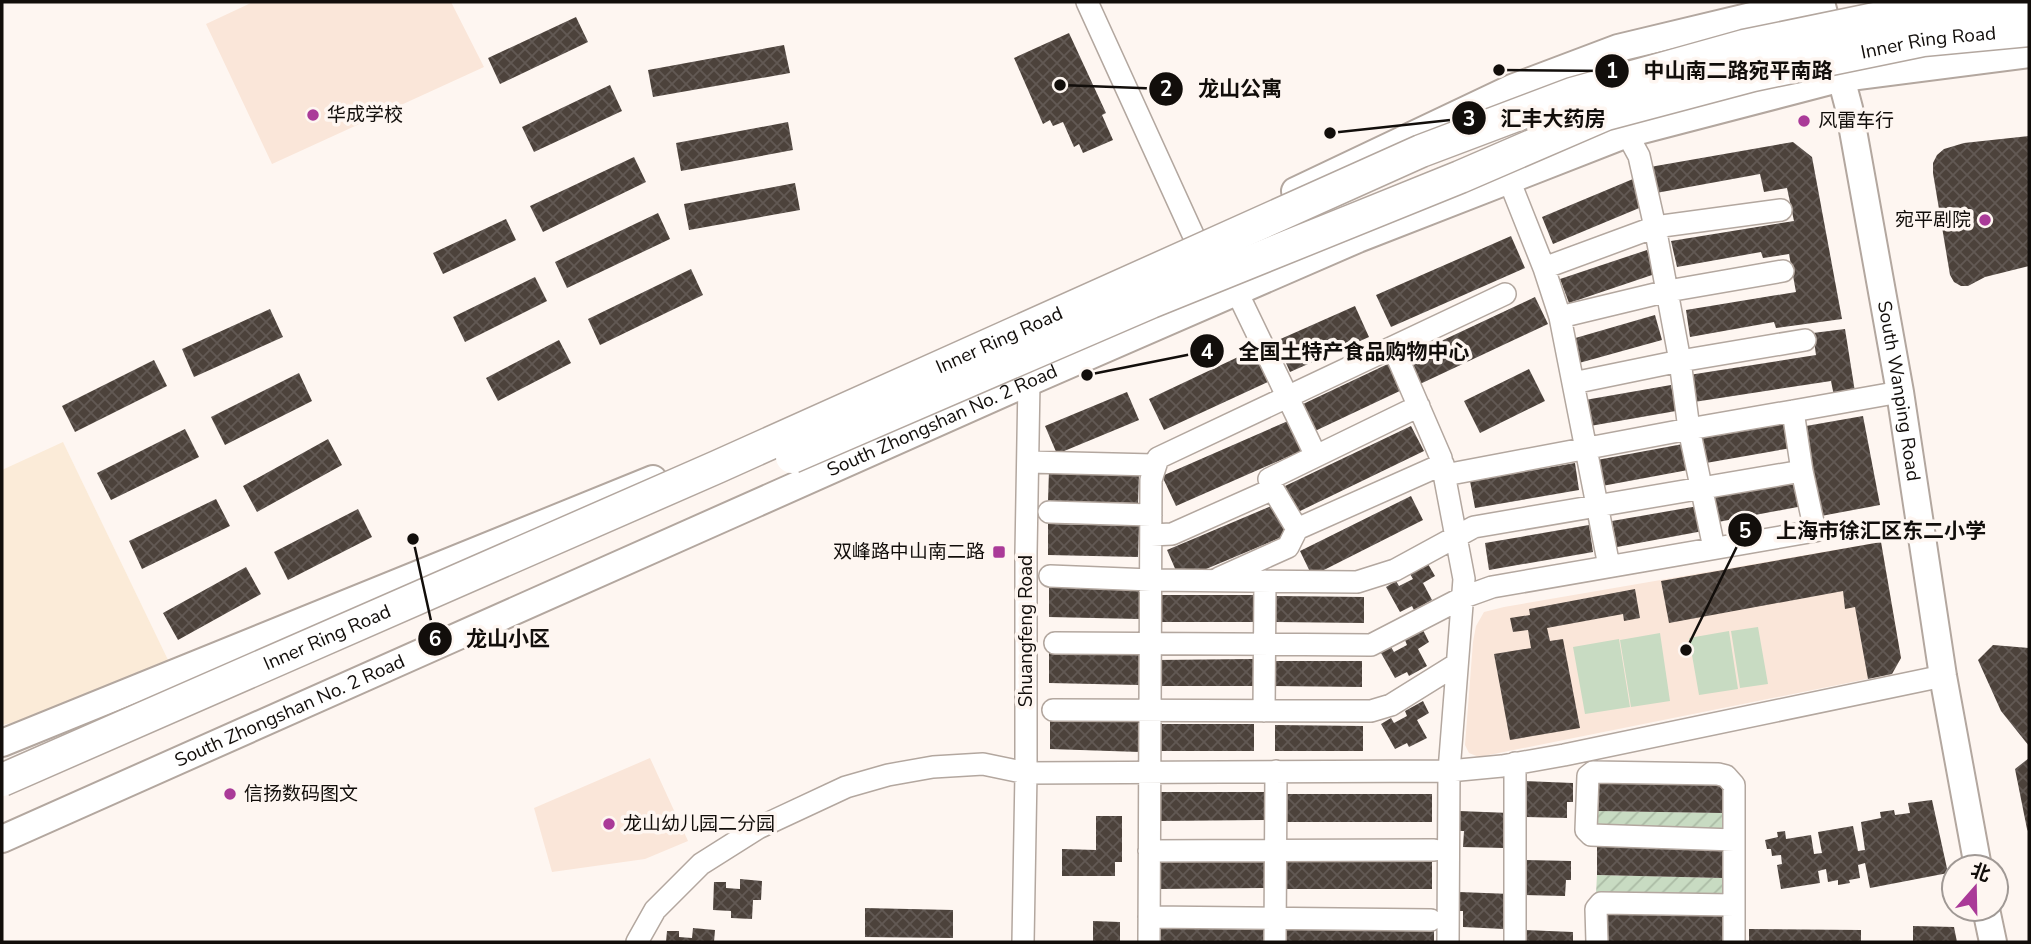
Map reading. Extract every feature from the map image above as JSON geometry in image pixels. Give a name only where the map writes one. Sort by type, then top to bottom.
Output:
[{"type":"highway","name":"Inner Ring Road","points":[[2,780],[705,472],[1421,151],[1572,94],[1744,46],[1923,9],[2029,3]]},
{"type":"highway","name":"Inner Ring Road","points":[[2,802],[1138,307],[1460,177],[1606,114],[1753,75],[1923,40],[2029,30]]},
{"type":"main road","points":[[2,743],[810,415],[956,345],[1195,239],[1512,88],[1618,48],[1810,2]]},
{"type":"main road","name":"South Wanping Road","points":[[1821,2],[1842,78],[1900,392],[1943,676],[1975,853]]},
{"type":"main road","name":"South Zhongshan No. 2 Road","points":[[2,839],[1029,382],[1358,239],[1627,134],[1842,78],[2029,54]]},
{"type":"main road","points":[[1989,923],[1993,942]]},
{"type":"street","points":[[1087,2],[1195,239]]},
{"type":"street","points":[[1627,134],[1639,156],[1655,228],[1680,361],[1689,429],[1714,548]]},
{"type":"street","points":[[1509,180],[1544,268],[1560,317],[1609,566]]},
{"type":"street","points":[[1544,268],[1655,228],[1781,210]]},
{"type":"street","points":[[1560,317],[1668,291],[1783,271]]},
{"type":"street","points":[[1237,292],[1317,456]]},
{"type":"street","points":[[1149,942],[1151,480],[1154,465],[1158,458],[1505,294]]},
{"type":"street","name":"Shuangfeng Road","points":[[1012,322],[1029,382],[1023,942]]},
{"type":"street","points":[[1573,383],[1680,361],[1805,340]]},
{"type":"street","points":[[1393,347],[1444,470],[1464,579],[1449,771],[1448,942]]},
{"type":"street","points":[[1214,581],[1293,538],[1444,470],[1900,392]]},
{"type":"street","points":[[1305,582],[1293,538],[1269,479],[1419,406]]},
{"type":"street","points":[[1055,643],[1371,645],[1464,597],[1508,583],[1815,531],[1793,411]]},
{"type":"street","points":[[1029,462],[1154,465]]},
{"type":"street","points":[[1051,576],[1357,582],[1395,570],[1474,527],[1802,471]]},
{"type":"street","points":[[1049,512],[1151,525],[1172,534],[1273,489]]},
{"type":"street","points":[[1264,711],[1265,581]]},
{"type":"street","points":[[1053,710],[1371,711],[1391,705],[1457,664]]},
{"type":"street","points":[[637,942],[655,911],[701,864],[758,828],[846,787],[888,775],[933,767],[983,764],[1026,773],[1449,771],[1515,764],[1943,676]]},
{"type":"street","points":[[1515,764],[1515,942]]},
{"type":"street","points":[[1275,942],[1276,771]]},
{"type":"street","points":[[1734,840],[1591,835],[1586,830],[1588,776],[1593,772],[1718,774],[1726,776],[1734,785],[1734,840],[1734,942]]},
{"type":"street","points":[[1149,851],[1434,850]]},
{"type":"street","points":[[1597,942],[1596,909],[1601,903],[1734,905]]},
{"type":"street","points":[[1149,917],[1431,920]]},
{"type":"shaded area","name":"华成学校","points":[[253,2],[451,2],[484,67],[272,164],[206,24]]},
{"type":"shaded area","points":[[63,442],[169,662],[34,718],[2,725],[2,470]]},
{"type":"shaded area","points":[[1881,542],[1901,658],[1892,674],[1479,757],[1469,753],[1465,745],[1473,642],[1476,626],[1484,612]]},
{"type":"shaded area","name":"龙山幼儿园二分园","points":[[650,758],[688,841],[645,859],[552,872],[534,808]]},
{"type":"green space","points":[[1758,627],[1768,684],[1740,688],[1731,631]]},
{"type":"green space","points":[[1729,631],[1738,689],[1699,695],[1689,638]]},
{"type":"green space","points":[[1660,633],[1670,701],[1631,707],[1620,640]]},
{"type":"green space","points":[[1619,639],[1630,707],[1585,714],[1573,647]]},
{"type":"green space","points":[[1597,811],[1722,813],[1722,832],[1596,828]]},
{"type":"green space","points":[[1597,875],[1723,878],[1723,896],[1596,894]]},
{"type":"building","points":[[576,17],[588,42],[500,84],[488,58]]},
{"type":"building","points":[[1069,33],[1106,113],[1102,115],[1113,140],[1083,153],[1079,144],[1074,147],[1063,122],[1053,126],[1050,120],[1043,124],[1014,58]]},
{"type":"building","points":[[784,45],[790,73],[653,97],[648,70]]},
{"type":"building","points":[[610,85],[622,111],[534,152],[522,127]]},
{"type":"building","points":[[788,122],[793,150],[681,171],[676,143]]},
{"type":"building","name":"宛平剧院","points":[[2029,136],[2029,266],[1961,286],[1954,282],[1950,275],[1933,163],[1944,149],[1964,143]]},
{"type":"building","points":[[1793,142],[1812,157],[1842,319],[1776,328],[1774,322],[1690,337],[1686,310],[1796,292],[1789,254],[1763,258],[1761,252],[1677,267],[1671,241],[1794,221],[1787,188],[1764,192],[1760,174],[1656,193],[1650,167]]},
{"type":"building","points":[[634,157],[646,182],[543,232],[530,206]]},
{"type":"building","points":[[1633,179],[1644,206],[1553,244],[1542,217]]},
{"type":"building","points":[[795,183],[800,210],[689,230],[684,204]]},
{"type":"building","points":[[658,213],[670,239],[567,288],[555,262]]},
{"type":"building","points":[[506,219],[516,240],[443,274],[433,253]]},
{"type":"building","points":[[1511,236],[1525,268],[1391,327],[1376,295]]},
{"type":"building","points":[[1647,250],[1655,274],[1569,303],[1560,279]]},
{"type":"building","points":[[691,269],[703,295],[600,345],[588,319]]},
{"type":"building","points":[[535,277],[547,301],[465,342],[453,317]]},
{"type":"building","points":[[1535,297],[1548,324],[1420,384],[1407,357]]},
{"type":"building","points":[[1355,306],[1369,337],[1290,372],[1276,341]]},
{"type":"building","points":[[270,309],[283,337],[194,377],[182,349]]},
{"type":"building","points":[[1655,315],[1662,340],[1579,363],[1572,339]]},
{"type":"building","points":[[1845,329],[1855,392],[1834,396],[1831,381],[1694,402],[1689,375],[1816,355],[1813,333]]},
{"type":"building","points":[[559,340],[571,363],[498,401],[486,378]]},
{"type":"building","points":[[1255,349],[1270,381],[1164,430],[1149,399]]},
{"type":"building","points":[[154,360],[167,386],[75,432],[62,406]]},
{"type":"building","points":[[1392,362],[1404,389],[1315,431],[1303,404]]},
{"type":"building","points":[[1529,369],[1545,401],[1480,433],[1464,401]]},
{"type":"building","points":[[299,373],[312,401],[225,445],[211,417]]},
{"type":"building","points":[[1671,385],[1676,411],[1590,426],[1585,400]]},
{"type":"building","points":[[1127,392],[1139,420],[1057,454],[1045,426]]},
{"type":"building","points":[[1863,416],[1880,505],[1821,516],[1806,426]]},
{"type":"building","points":[[1288,421],[1301,451],[1176,506],[1162,476]]},
{"type":"building","points":[[1787,422],[1791,448],[1706,463],[1701,437]]},
{"type":"building","points":[[1411,426],[1424,451],[1298,512],[1285,486]]},
{"type":"building","points":[[185,429],[199,457],[111,500],[97,473]]},
{"type":"building","points":[[328,439],[342,465],[257,512],[243,486]]},
{"type":"building","points":[[1683,444],[1688,470],[1602,486],[1597,460]]},
{"type":"building","points":[[1575,463],[1579,490],[1475,508],[1470,481]]},
{"type":"building","points":[[1049,470],[1139,473],[1138,503],[1048,501]]},
{"type":"building","points":[[1799,480],[1803,506],[1718,522],[1713,496]]},
{"type":"building","points":[[1411,496],[1423,520],[1312,576],[1300,551]]},
{"type":"building","points":[[216,499],[230,526],[142,569],[129,541]]},
{"type":"building","points":[[1276,504],[1289,534],[1180,580],[1167,550]]},
{"type":"building","points":[[1698,506],[1703,531],[1617,547],[1612,521]]},
{"type":"building","points":[[358,509],[372,537],[288,580],[274,552]]},
{"type":"building","points":[[1048,524],[1139,526],[1138,557],[1048,555]]},
{"type":"building","points":[[1589,525],[1593,552],[1489,570],[1485,543]]},
{"type":"building","points":[[1881,542],[1901,658],[1892,674],[1868,679],[1855,607],[1845,609],[1843,591],[1669,623],[1661,581]]},
{"type":"building","points":[[1428,564],[1435,576],[1423,583],[1432,600],[1414,610],[1412,606],[1400,612],[1386,587],[1396,581],[1399,586],[1413,579],[1410,574]]},
{"type":"building","points":[[246,567],[261,594],[178,640],[163,613]]},
{"type":"building","points":[[1049,586],[1139,588],[1139,619],[1049,617]]},
{"type":"building","points":[[1635,589],[1640,618],[1624,621],[1623,614],[1547,628],[1550,641],[1563,639],[1580,728],[1510,740],[1494,654],[1531,648],[1528,630],[1513,632],[1510,618],[1530,615],[1529,609]]},
{"type":"building","points":[[1158,595],[1255,595],[1255,622],[1158,622]]},
{"type":"building","points":[[1276,596],[1364,597],[1364,623],[1276,622]]},
{"type":"building","points":[[1423,630],[1429,642],[1418,649],[1427,666],[1409,676],[1407,672],[1395,678],[1381,653],[1391,647],[1394,652],[1407,645],[1405,640]]},
{"type":"building","points":[[1993,645],[2029,648],[2029,746],[2001,711],[1978,660]]},
{"type":"building","points":[[1049,653],[1139,654],[1139,685],[1049,683]]},
{"type":"building","points":[[1253,659],[1253,686],[1156,686],[1156,660]]},
{"type":"building","points":[[1274,661],[1362,661],[1362,687],[1274,686]]},
{"type":"building","points":[[1423,701],[1429,713],[1417,720],[1427,738],[1409,747],[1407,743],[1395,749],[1381,724],[1391,718],[1394,723],[1407,716],[1405,711]]},
{"type":"building","points":[[1050,719],[1140,721],[1140,752],[1050,749]]},
{"type":"building","points":[[1156,724],[1254,724],[1254,751],[1156,751]]},
{"type":"building","points":[[1275,725],[1363,726],[1363,751],[1275,751]]},
{"type":"building","points":[[2029,758],[2029,833],[2015,769]]},
{"type":"building","points":[[1596,780],[1722,782],[1722,813],[1597,811]]},
{"type":"building","points":[[1521,781],[1573,783],[1573,802],[1567,802],[1567,818],[1526,817],[1526,801],[1521,800]]},
{"type":"building","points":[[1158,792],[1264,792],[1265,820],[1158,821]]},
{"type":"building","points":[[1285,794],[1432,794],[1432,822],[1285,822]]},
{"type":"building","points":[[1932,800],[1944,853],[1940,853],[1940,875],[1870,888],[1865,863],[1858,865],[1860,878],[1849,880],[1850,883],[1838,885],[1838,880],[1828,882],[1826,869],[1818,871],[1820,883],[1781,889],[1777,865],[1782,864],[1781,855],[1772,856],[1765,840],[1778,837],[1777,832],[1785,831],[1786,839],[1811,835],[1814,854],[1822,853],[1818,832],[1853,826],[1858,851],[1865,850],[1861,822],[1881,818],[1880,812],[1894,810],[1895,815],[1910,813],[1908,803]]},
{"type":"building","points":[[1459,811],[1510,813],[1504,848],[1463,847],[1464,831],[1458,831]]},
{"type":"building","points":[[1096,816],[1122,816],[1122,862],[1115,862],[1115,876],[1062,876],[1062,849],[1096,850]]},
{"type":"building","points":[[1597,845],[1723,847],[1723,878],[1597,875]]},
{"type":"building","points":[[1158,860],[1264,860],[1265,888],[1158,889]]},
{"type":"building","points":[[1520,860],[1571,861],[1571,880],[1566,880],[1565,896],[1524,895]]},
{"type":"building","points":[[1285,861],[1432,861],[1432,889],[1285,889]]},
{"type":"building","points":[[740,879],[762,881],[761,900],[753,900],[752,919],[731,918],[731,911],[713,910],[714,882],[726,882],[726,888],[740,889]]},
{"type":"building","points":[[1459,892],[1511,894],[1505,913],[1504,929],[1463,927],[1463,911],[1458,911]]},
{"type":"building","points":[[865,908],[953,910],[953,938],[865,937]]},
{"type":"building","points":[[1604,912],[1725,913],[1725,942],[1604,942]]},
{"type":"building","points":[[1093,921],[1120,922],[1120,942],[1093,942]]},
{"type":"building","points":[[1913,926],[1954,927],[1957,942],[1913,942]]},
{"type":"building","points":[[693,928],[715,930],[714,942],[666,942],[667,931],[679,931],[679,937],[692,938]]},
{"type":"building","points":[[1267,928],[1267,942],[1161,942],[1161,929]]},
{"type":"building","points":[[1749,929],[1861,930],[1861,942],[1749,942]]},
{"type":"building","points":[[1287,930],[1434,930],[1434,942],[1287,942]]},
{"type":"building","points":[[1521,930],[1573,932],[1573,942],[1521,942]]},
{"type":"place","name":"中山南二路宛平南路","points":[[1499,70]]},
{"type":"place","name":"龙山公寓","points":[[1060,85]]},
{"type":"place","name":"华成学校","points":[[313,115]]},
{"type":"place","name":"风雷车行","points":[[1804,121]]},
{"type":"place","name":"汇丰大药房","points":[[1330,133]]},
{"type":"place","name":"宛平剧院","points":[[1985,220]]},
{"type":"place","name":"全国土特产食品购物中心","points":[[1087,375]]},
{"type":"place","name":"龙山小区","points":[[413,539]]},
{"type":"place","name":"双峰路中山南二路","points":[[999,552]]},
{"type":"place","name":"上海市徐汇区东二小学","points":[[1686,650]]},
{"type":"place","name":"信扬数码图文","points":[[230,794]]},
{"type":"place","name":"龙山幼儿园二分园","points":[[609,824]]}]
